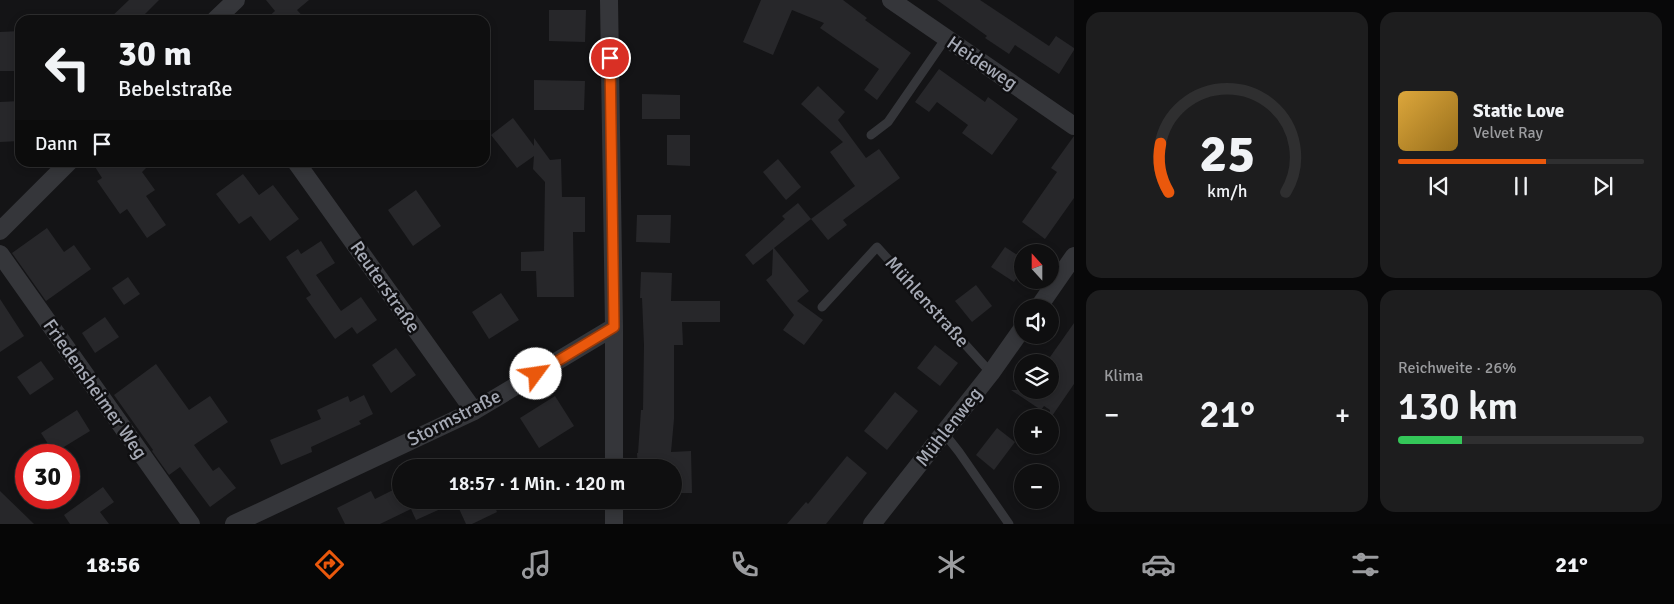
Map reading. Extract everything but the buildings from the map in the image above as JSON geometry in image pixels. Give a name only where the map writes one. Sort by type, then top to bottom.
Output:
[{"type":"street","points":[[220,15],[236,0]]},
{"type":"street","points":[[609,0],[614,459]]},
{"type":"street","name":"Heideweg","points":[[890,0],[1074,126]]},
{"type":"street","points":[[0,231],[64,167]]},
{"type":"street","name":"Reuterstraße","points":[[300,167],[474,411]]},
{"type":"street","name":"Friedensheimer Weg","points":[[0,254],[191,524]]},
{"type":"street","points":[[1044,299],[1074,256]]},
{"type":"street","name":"Stormstraße","points":[[234,524],[474,411],[614,327]]},
{"type":"street","name":"Mühlenweg","points":[[872,524],[991,373],[1014,340]]},
{"type":"street","points":[[614,509],[614,524]]},
{"type":"lane","points":[[871,135],[888,122],[946,38]]},
{"type":"lane","name":"Mühlenstraße","points":[[822,308],[877,247],[991,373]]},
{"type":"lane","points":[[944,433],[1009,524]]},
{"type":"route","points":[[536,374],[614,327],[610,58]]}]
